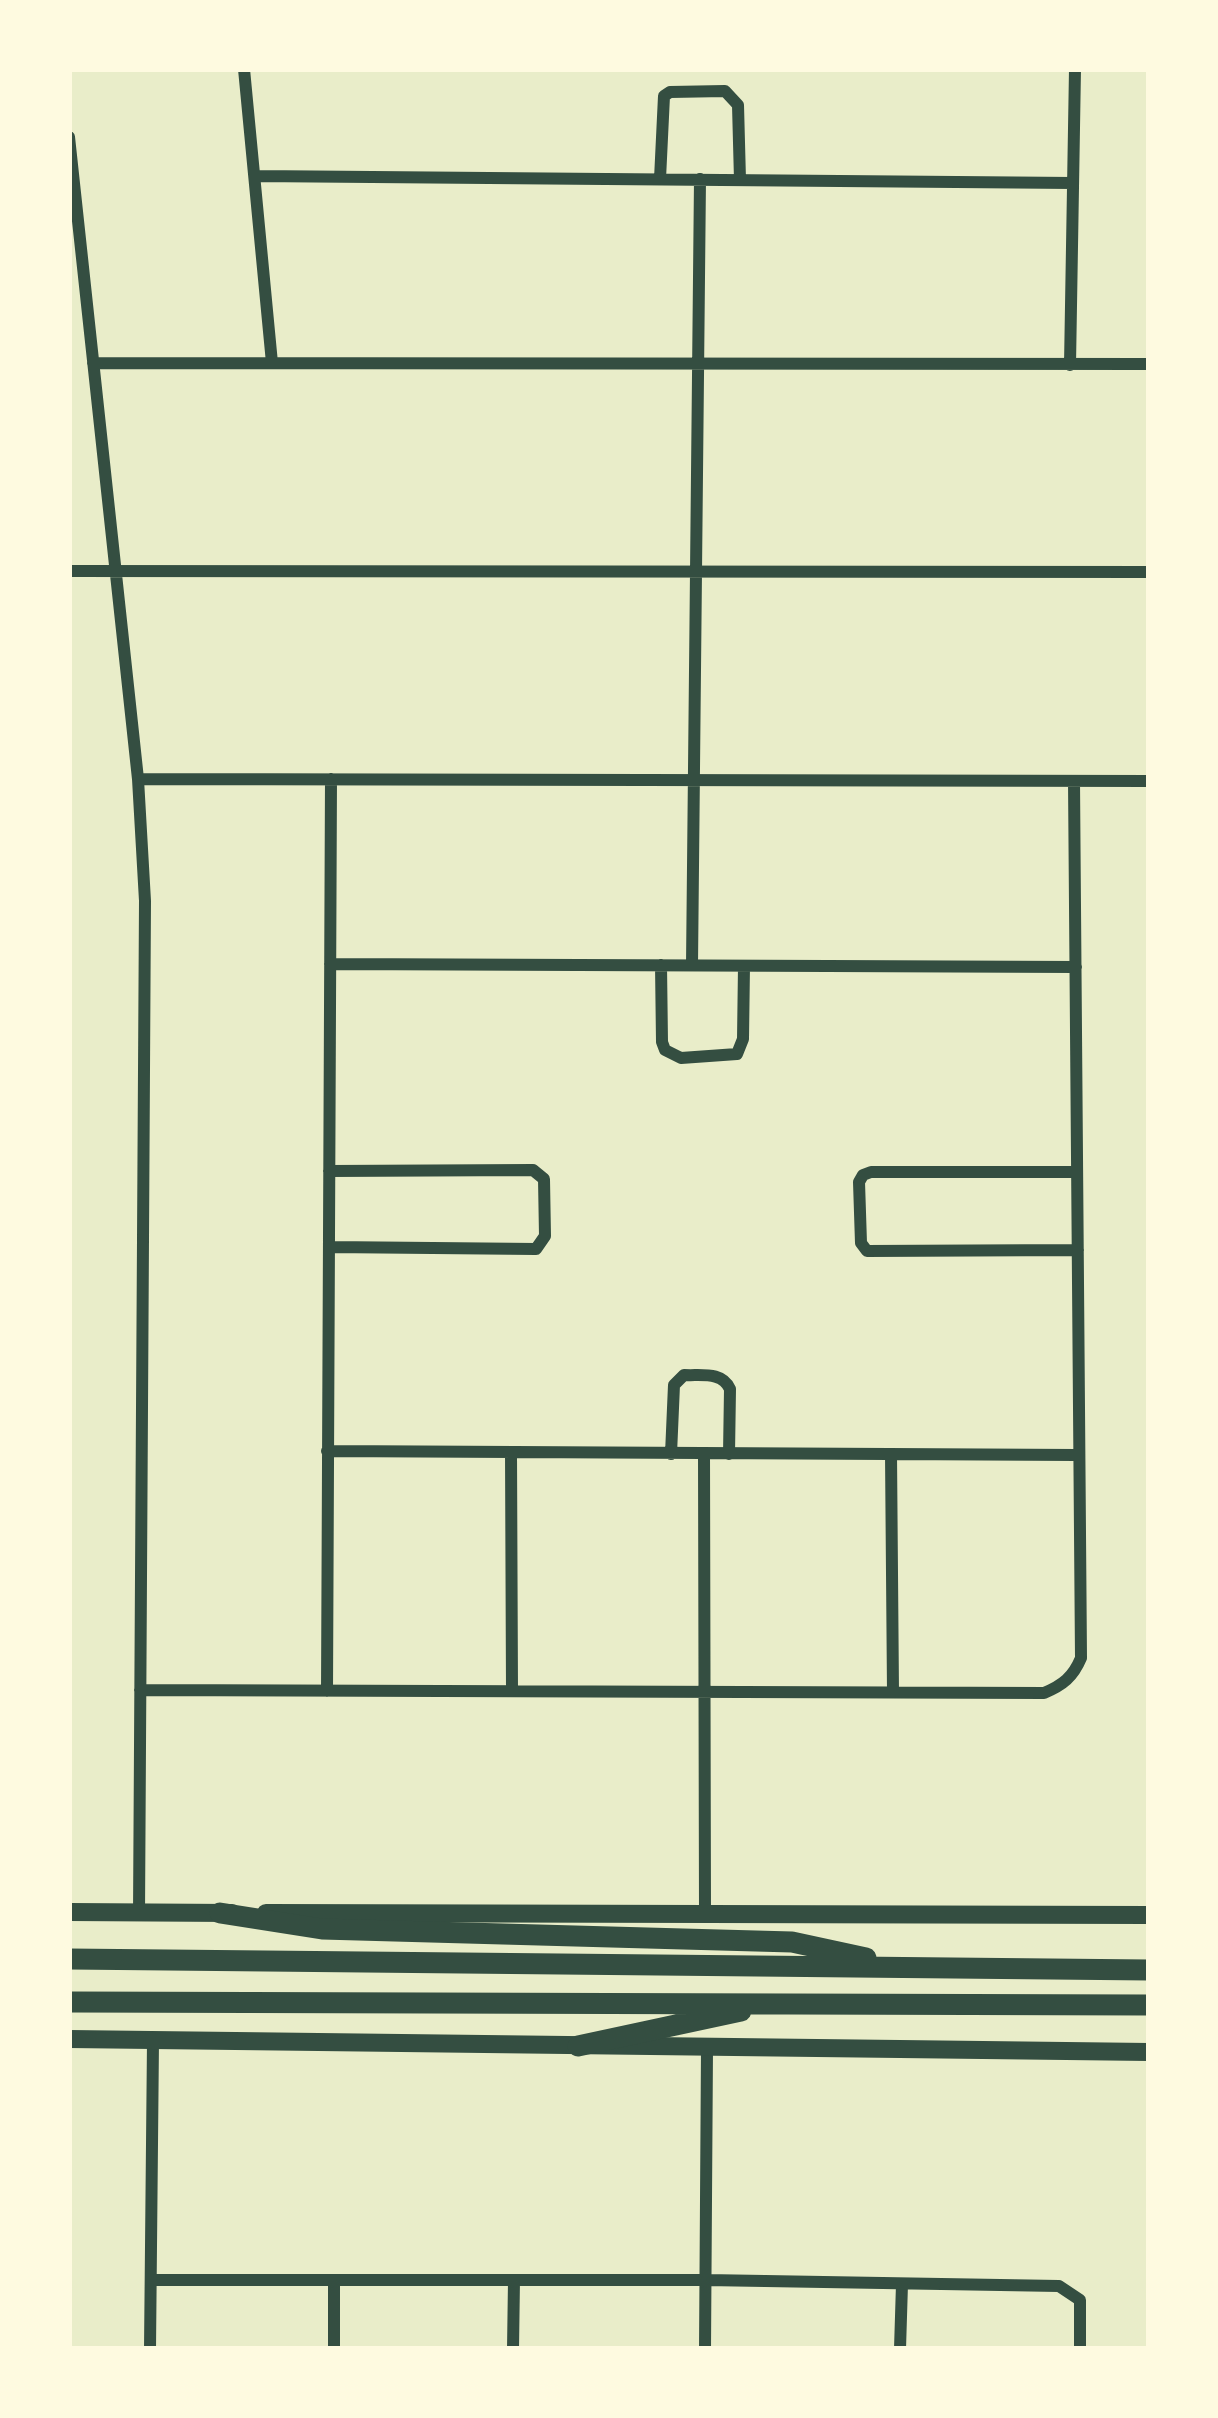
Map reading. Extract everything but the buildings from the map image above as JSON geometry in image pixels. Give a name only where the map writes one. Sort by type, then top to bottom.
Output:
[{"type":"main road","points":[[69,1912],[1149,1915]]},
{"type":"main road","points":[[220,1913],[322,1929],[792,1942],[908,1967]]},
{"type":"main road","points":[[69,1959],[1149,1970]]},
{"type":"main road","points":[[69,2002],[1149,2006]]},
{"type":"main road","points":[[578,2046],[782,2003]]},
{"type":"main road","points":[[69,2038],[1149,2052]]},
{"type":"street","points":[[244,69],[272,363]]},
{"type":"street","points":[[1070,365],[1075,69]]},
{"type":"street","points":[[660,179],[664,96],[725,91],[739,105],[740,180]]},
{"type":"street","points":[[69,137],[138,779],[145,901],[140,1912]]},
{"type":"street","points":[[255,176],[1073,183]]},
{"type":"street","points":[[692,965],[700,179]]},
{"type":"street","points":[[93,363],[1149,364]]},
{"type":"street","points":[[69,571],[1149,572]]},
{"type":"street","points":[[138,779],[1149,782]]},
{"type":"street","points":[[327,1690],[331,779]]},
{"type":"street","points":[[140,1690],[1044,1693],[1060,1687],[1075,1673],[1081,1658],[1074,782]]},
{"type":"street","points":[[330,964],[1076,967]]},
{"type":"street","points":[[661,965],[662,1042],[664,1050],[681,1058],[737,1054],[743,1039],[744,966]]},
{"type":"street","points":[[329,1171],[533,1171],[544,1179],[544,1236],[536,1249],[329,1246]]},
{"type":"street","points":[[1077,1172],[871,1172],[860,1182],[860,1244],[867,1251],[1078,1250]]},
{"type":"street","points":[[671,1454],[674,1385],[684,1376],[720,1376],[726,1381],[729,1454]]},
{"type":"street","points":[[327,1451],[1076,1455]]},
{"type":"street","points":[[511,1452],[512,1691]]},
{"type":"street","points":[[704,1454],[705,1914]]},
{"type":"street","points":[[891,1454],[893,1692]]},
{"type":"street","points":[[150,2349],[153,2041]]},
{"type":"street","points":[[705,2349],[707,2049]]},
{"type":"street","points":[[151,2280],[706,2280],[1068,2289],[1080,2300],[1080,2349]]},
{"type":"street","points":[[334,2280],[334,2349]]},
{"type":"street","points":[[513,2349],[514,2280]]},
{"type":"street","points":[[900,2349],[902,2284]]}]
